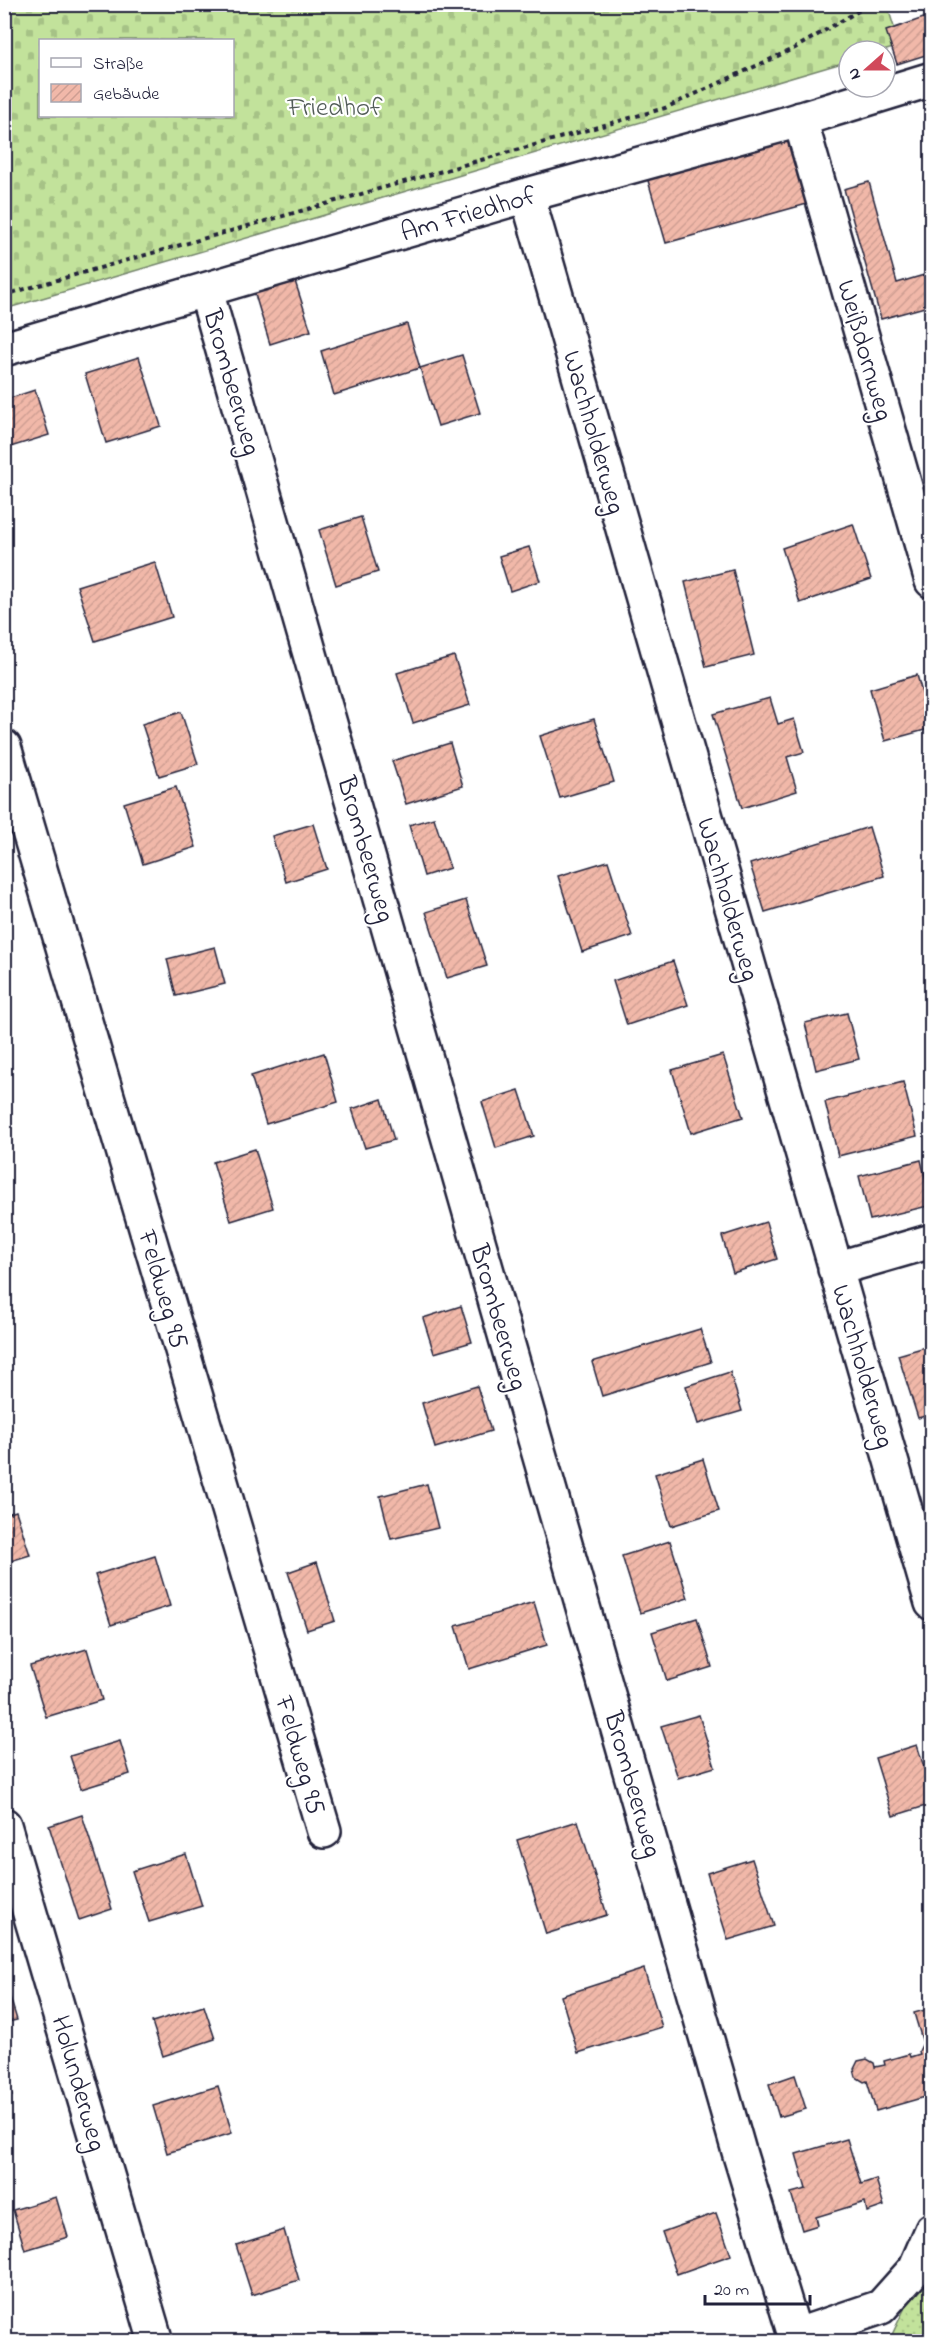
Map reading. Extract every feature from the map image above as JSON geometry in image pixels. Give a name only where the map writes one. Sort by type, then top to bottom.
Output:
[{"type":"street","name":"Am Friedhof","points":[[4,348],[932,79]]},
{"type":"street","name":"Weißdornweg","points":[[800,119],[932,581]]},
{"type":"street","name":"Wachholderweg","points":[[527,195],[932,1603]]},
{"type":"street","name":"Brombeerweg","points":[[206,291],[740,2155],[796,2339]]},
{"type":"street","name":"Feldweg 95","points":[[4,747],[324,1831]]},
{"type":"street","points":[[836,1269],[932,1241]]},
{"type":"street","name":"Holunderweg","points":[[4,1825],[156,2342]]},
{"type":"street","points":[[796,2339],[881,2307],[915,2269],[932,2230]]},
{"type":"path","points":[[4,295],[664,108],[795,48],[864,6],[873,4]]},
{"type":"green space","name":"Friedhof","points":[[5,5],[887,5],[900,46],[897,47],[897,39],[837,39],[837,65],[5,309]]},
{"type":"green space","points":[[931,2253],[931,2341],[889,2341]]},
{"type":"building","points":[[932,15],[932,53],[897,64],[897,39],[889,39],[886,31]]},
{"type":"building","points":[[788,137],[807,204],[666,243],[647,177]]},
{"type":"building","points":[[869,182],[897,283],[924,275],[932,305],[881,319],[844,189]]},
{"type":"building","points":[[294,278],[311,331],[270,344],[254,291]]},
{"type":"building","points":[[407,324],[420,368],[334,395],[321,351]]},
{"type":"building","points":[[462,355],[480,413],[438,426],[420,368]]},
{"type":"building","points":[[139,357],[161,426],[106,443],[85,374]]},
{"type":"building","points":[[35,390],[49,435],[4,449],[4,400]]},
{"type":"building","points":[[361,517],[378,572],[336,585],[319,530]]},
{"type":"building","points":[[853,524],[871,579],[800,603],[782,548]]},
{"type":"building","points":[[529,547],[540,581],[510,591],[499,556]]},
{"type":"building","points":[[155,562],[172,617],[95,641],[77,586]]},
{"type":"building","points":[[733,570],[754,655],[706,667],[685,582]]},
{"type":"building","points":[[454,656],[470,705],[413,723],[397,673]]},
{"type":"building","points":[[917,675],[932,728],[885,741],[870,689]]},
{"type":"building","points":[[770,698],[778,724],[794,719],[804,752],[787,757],[797,791],[742,808],[713,714]]},
{"type":"building","points":[[181,712],[198,764],[159,776],[142,724]]},
{"type":"building","points":[[594,719],[614,782],[560,798],[540,736]]},
{"type":"building","points":[[450,743],[463,786],[406,804],[392,761]]},
{"type":"building","points":[[176,787],[196,847],[143,864],[124,803]]},
{"type":"building","points":[[434,818],[450,868],[424,876],[409,825]]},
{"type":"building","points":[[313,824],[327,869],[286,882],[272,836]]},
{"type":"building","points":[[869,827],[884,876],[765,912],[750,864]]},
{"type":"building","points":[[608,861],[632,936],[582,952],[558,876]]},
{"type":"building","points":[[466,900],[487,966],[447,978],[426,912]]},
{"type":"building","points":[[215,947],[225,984],[176,996],[167,959]]},
{"type":"building","points":[[673,961],[688,1005],[627,1025],[613,981]]},
{"type":"building","points":[[847,1013],[859,1059],[816,1070],[805,1023]]},
{"type":"building","points":[[324,1053],[338,1102],[266,1124],[251,1076]]},
{"type":"building","points":[[723,1055],[743,1117],[691,1133],[672,1070]]},
{"type":"building","points":[[903,1082],[917,1136],[838,1156],[825,1102]]},
{"type":"building","points":[[519,1090],[534,1136],[496,1148],[482,1102]]},
{"type":"building","points":[[382,1099],[394,1140],[365,1148],[352,1109]]},
{"type":"building","points":[[255,1149],[273,1208],[231,1221],[213,1162]]},
{"type":"building","points":[[921,1160],[932,1205],[870,1220],[859,1176]]},
{"type":"building","points":[[766,1222],[777,1259],[733,1273],[722,1236]]},
{"type":"building","points":[[461,1306],[472,1342],[434,1353],[423,1318]]},
{"type":"building","points":[[700,1329],[711,1362],[602,1396],[592,1362]]},
{"type":"building","points":[[932,1345],[932,1414],[918,1418],[898,1355]]},
{"type":"building","points":[[730,1372],[742,1411],[698,1424],[686,1386]]},
{"type":"building","points":[[477,1386],[491,1431],[435,1448],[422,1403]]},
{"type":"building","points":[[703,1459],[719,1511],[671,1526],[655,1474]]},
{"type":"building","points":[[427,1484],[438,1528],[391,1539],[380,1496]]},
{"type":"building","points":[[16,1511],[30,1555],[4,1563],[4,1515]]},
{"type":"building","points":[[670,1541],[688,1598],[640,1613],[622,1556]]},
{"type":"building","points":[[155,1556],[170,1606],[111,1625],[95,1575]]},
{"type":"building","points":[[317,1562],[335,1621],[307,1630],[288,1572]]},
{"type":"building","points":[[534,1602],[547,1645],[469,1669],[456,1626]]},
{"type":"building","points":[[697,1618],[712,1667],[667,1681],[652,1632]]},
{"type":"building","points":[[87,1649],[102,1700],[46,1717],[30,1666]]},
{"type":"building","points":[[699,1715],[715,1767],[678,1778],[661,1726]]},
{"type":"building","points":[[120,1741],[130,1774],[81,1789],[70,1756]]},
{"type":"building","points":[[917,1745],[932,1792],[932,1804],[893,1816],[875,1758]]},
{"type":"building","points":[[82,1815],[112,1909],[79,1920],[49,1826]]},
{"type":"building","points":[[578,1821],[607,1915],[546,1934],[517,1840]]},
{"type":"building","points":[[186,1854],[202,1906],[149,1922],[132,1871]]},
{"type":"building","points":[[752,1859],[774,1926],[728,1940],[707,1873]]},
{"type":"building","points":[[644,1969],[662,2027],[578,2053],[561,1996]]},
{"type":"building","points":[[4,1984],[6,1984],[17,2020],[4,2023]]},
{"type":"building","points":[[204,2006],[215,2039],[163,2056],[152,2022]]},
{"type":"building","points":[[932,2008],[932,2095],[876,2111],[867,2081],[864,2082],[856,2077],[854,2069],[858,2061],[867,2059],[874,2063],[875,2067],[885,2065],[884,2061],[909,2054],[910,2057],[920,2054],[923,2043],[914,2013]]},
{"type":"building","points":[[4,2071],[12,2096],[4,2099]]},
{"type":"building","points":[[795,2075],[806,2109],[779,2117],[769,2084]]},
{"type":"building","points":[[218,2086],[232,2133],[167,2153],[153,2106]]},
{"type":"building","points":[[847,2139],[861,2184],[876,2179],[884,2206],[867,2212],[865,2202],[816,2217],[818,2225],[802,2230],[791,2193],[806,2189],[796,2154]]},
{"type":"building","points":[[56,2197],[68,2237],[25,2250],[13,2210]]},
{"type":"building","points":[[716,2213],[731,2255],[677,2274],[662,2232]]},
{"type":"building","points":[[284,2230],[299,2280],[252,2295],[236,2245]]}]
